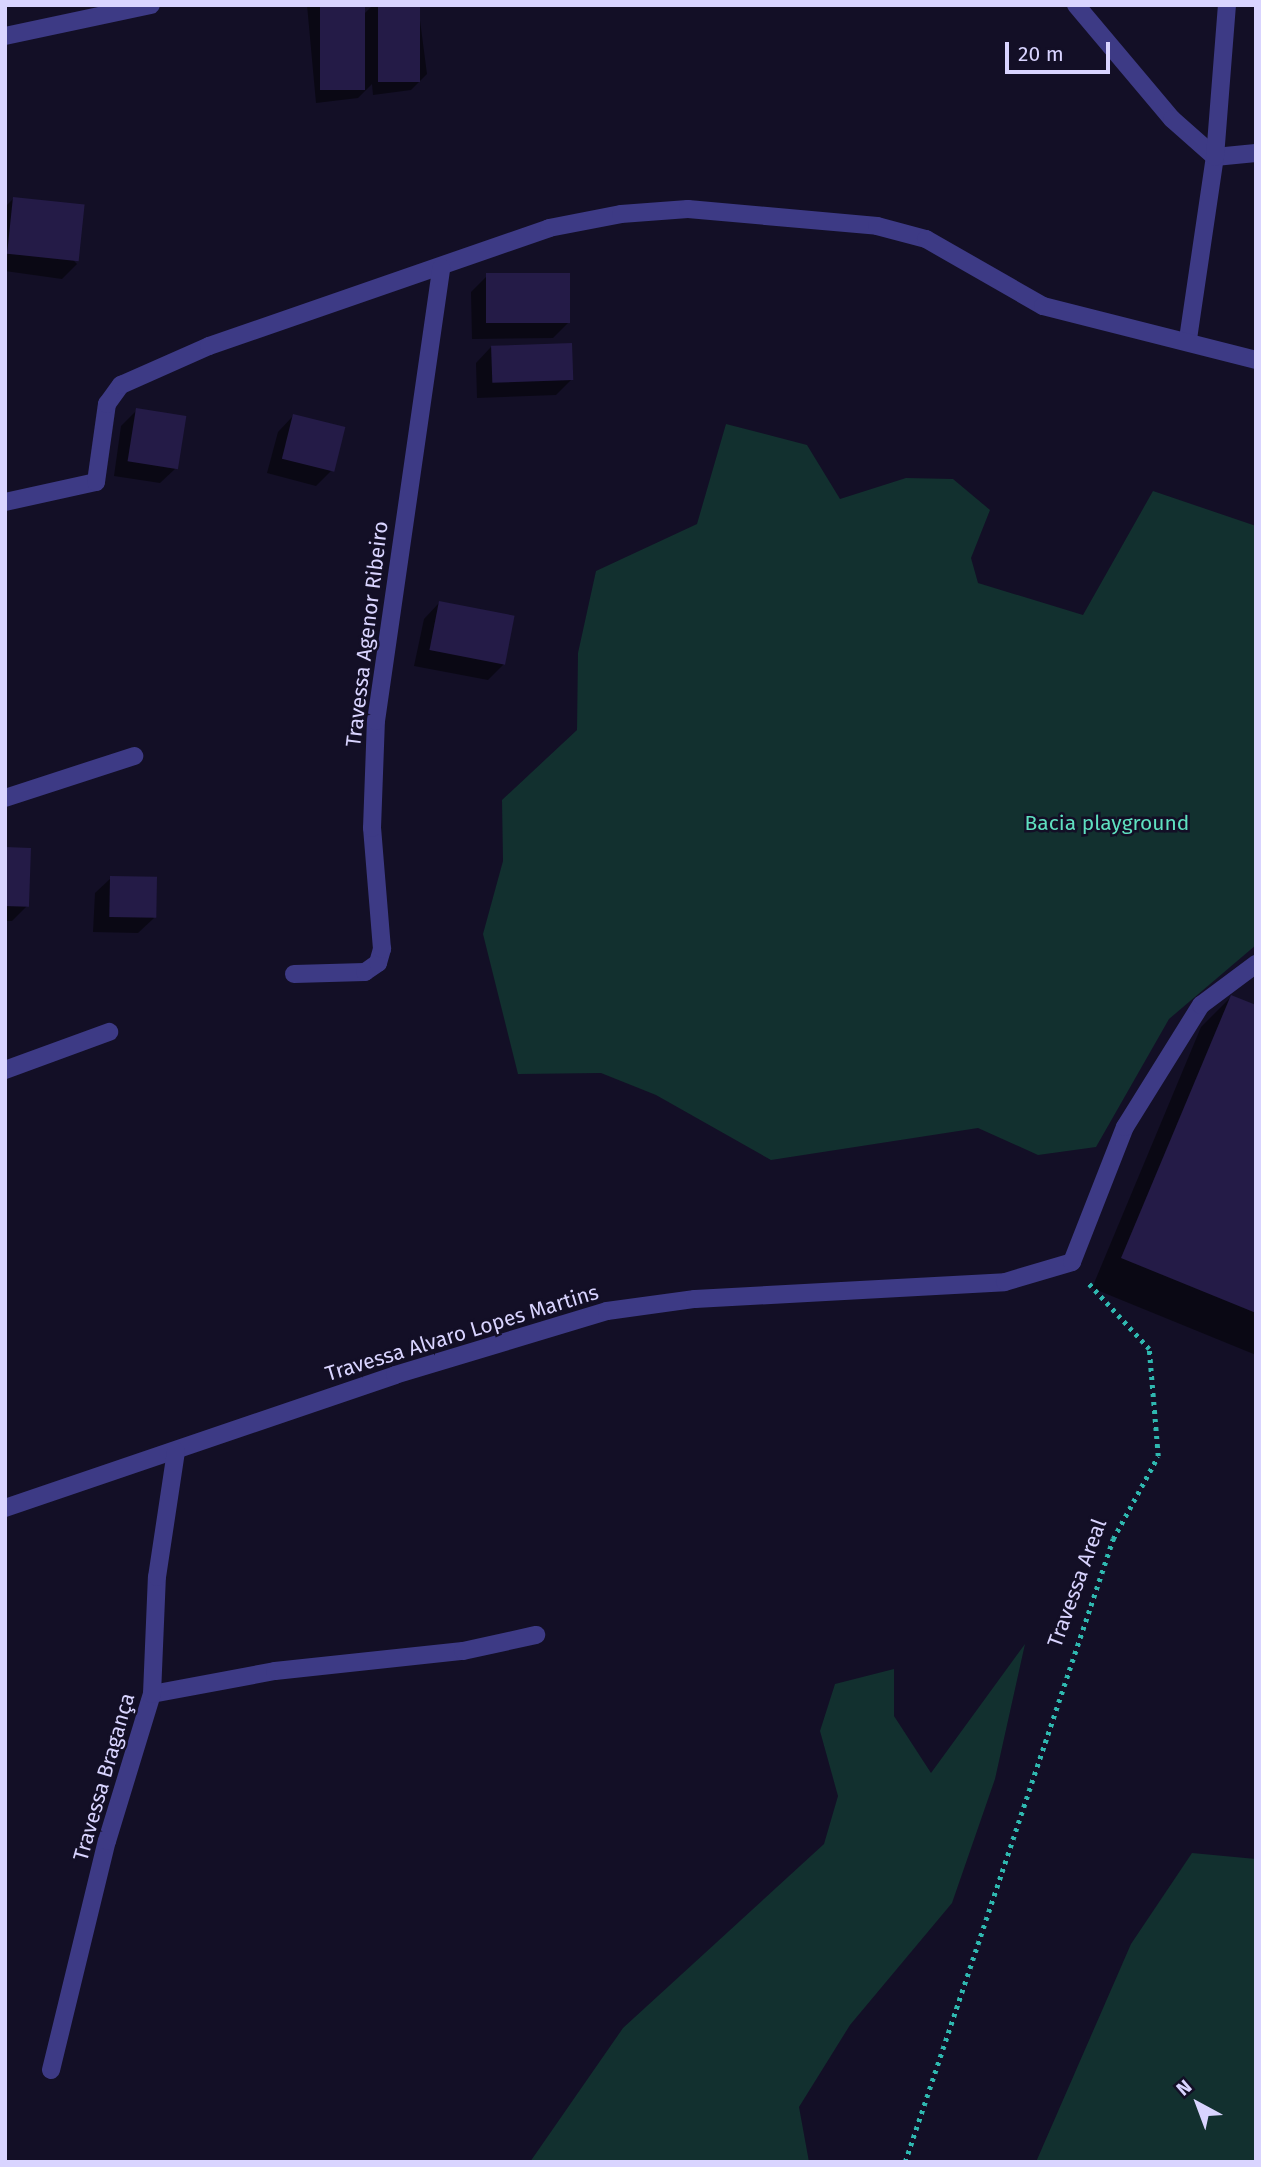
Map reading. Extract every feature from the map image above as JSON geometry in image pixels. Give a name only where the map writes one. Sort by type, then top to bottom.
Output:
[{"type":"street","points":[[5,36],[151,5]]},
{"type":"street","points":[[1076,5],[1172,119],[1215,157],[1256,153]]},
{"type":"street","points":[[1188,339],[1215,157],[1227,5]]},
{"type":"street","points":[[5,502],[96,482],[107,404],[121,385],[209,346],[441,268],[549,228],[621,214],[688,209],[810,216],[926,239],[1042,306],[1104,326],[1188,339],[1256,360]]},
{"type":"street","name":"Travessa Agenor Ribeiro","points":[[294,974],[365,972],[378,963],[382,949],[372,828],[376,721],[441,268]]},
{"type":"street","points":[[5,798],[134,756]]},
{"type":"street","points":[[1072,1262],[1125,1127],[1201,1005],[1256,964]]},
{"type":"street","points":[[5,1070],[109,1031]]},
{"type":"street","name":"Travessa Alvaro Lopes Martins","points":[[5,1508],[607,1311],[695,1299],[1005,1282],[1072,1262]]},
{"type":"street","name":"Travessa Bragança","points":[[51,2070],[107,1841],[152,1693],[158,1577],[176,1451]]},
{"type":"street","points":[[152,1693],[275,1671],[437,1655],[536,1635]]},
{"type":"path","name":"Travessa Areal","points":[[905,2162],[1113,1539],[1158,1457],[1149,1349],[1072,1262]]},
{"type":"green space","name":"Bacia playground","points":[[726,424],[807,445],[840,499],[906,478],[953,479],[990,510],[971,558],[978,583],[1083,615],[1153,491],[1256,526],[1256,945],[1169,1019],[1096,1147],[1038,1155],[978,1128],[771,1160],[656,1095],[601,1073],[518,1074],[483,934],[503,861],[502,800],[577,730],[578,653],[596,571],[697,524]]},
{"type":"green space","points":[[1025,1644],[995,1779],[952,1903],[850,2025],[799,2107],[809,2162],[530,2162],[623,2028],[824,1844],[838,1796],[820,1731],[835,1684],[894,1669],[894,1716],[931,1773]]},
{"type":"green space","points":[[1192,1853],[1256,1859],[1256,2162],[1036,2162],[1131,1944]]},
{"type":"building","points":[[320,5],[365,5],[365,90],[320,90]]},
{"type":"building","points":[[378,5],[420,5],[420,82],[378,82]]},
{"type":"building","points":[[13,197],[85,205],[79,261],[7,254]]},
{"type":"building","points":[[486,273],[570,273],[570,323],[486,323]]},
{"type":"building","points":[[572,343],[573,380],[492,383],[491,346]]},
{"type":"building","points":[[136,408],[186,416],[178,469],[128,461]]},
{"type":"building","points":[[293,414],[345,427],[334,472],[282,459]]},
{"type":"building","points":[[439,601],[515,616],[505,665],[429,650]]},
{"type":"building","points":[[5,847],[31,848],[29,907],[5,906]]},
{"type":"building","points":[[110,876],[157,877],[156,918],[109,917]]},
{"type":"building","points":[[1231,995],[1256,1005],[1256,1313],[1121,1258]]}]
